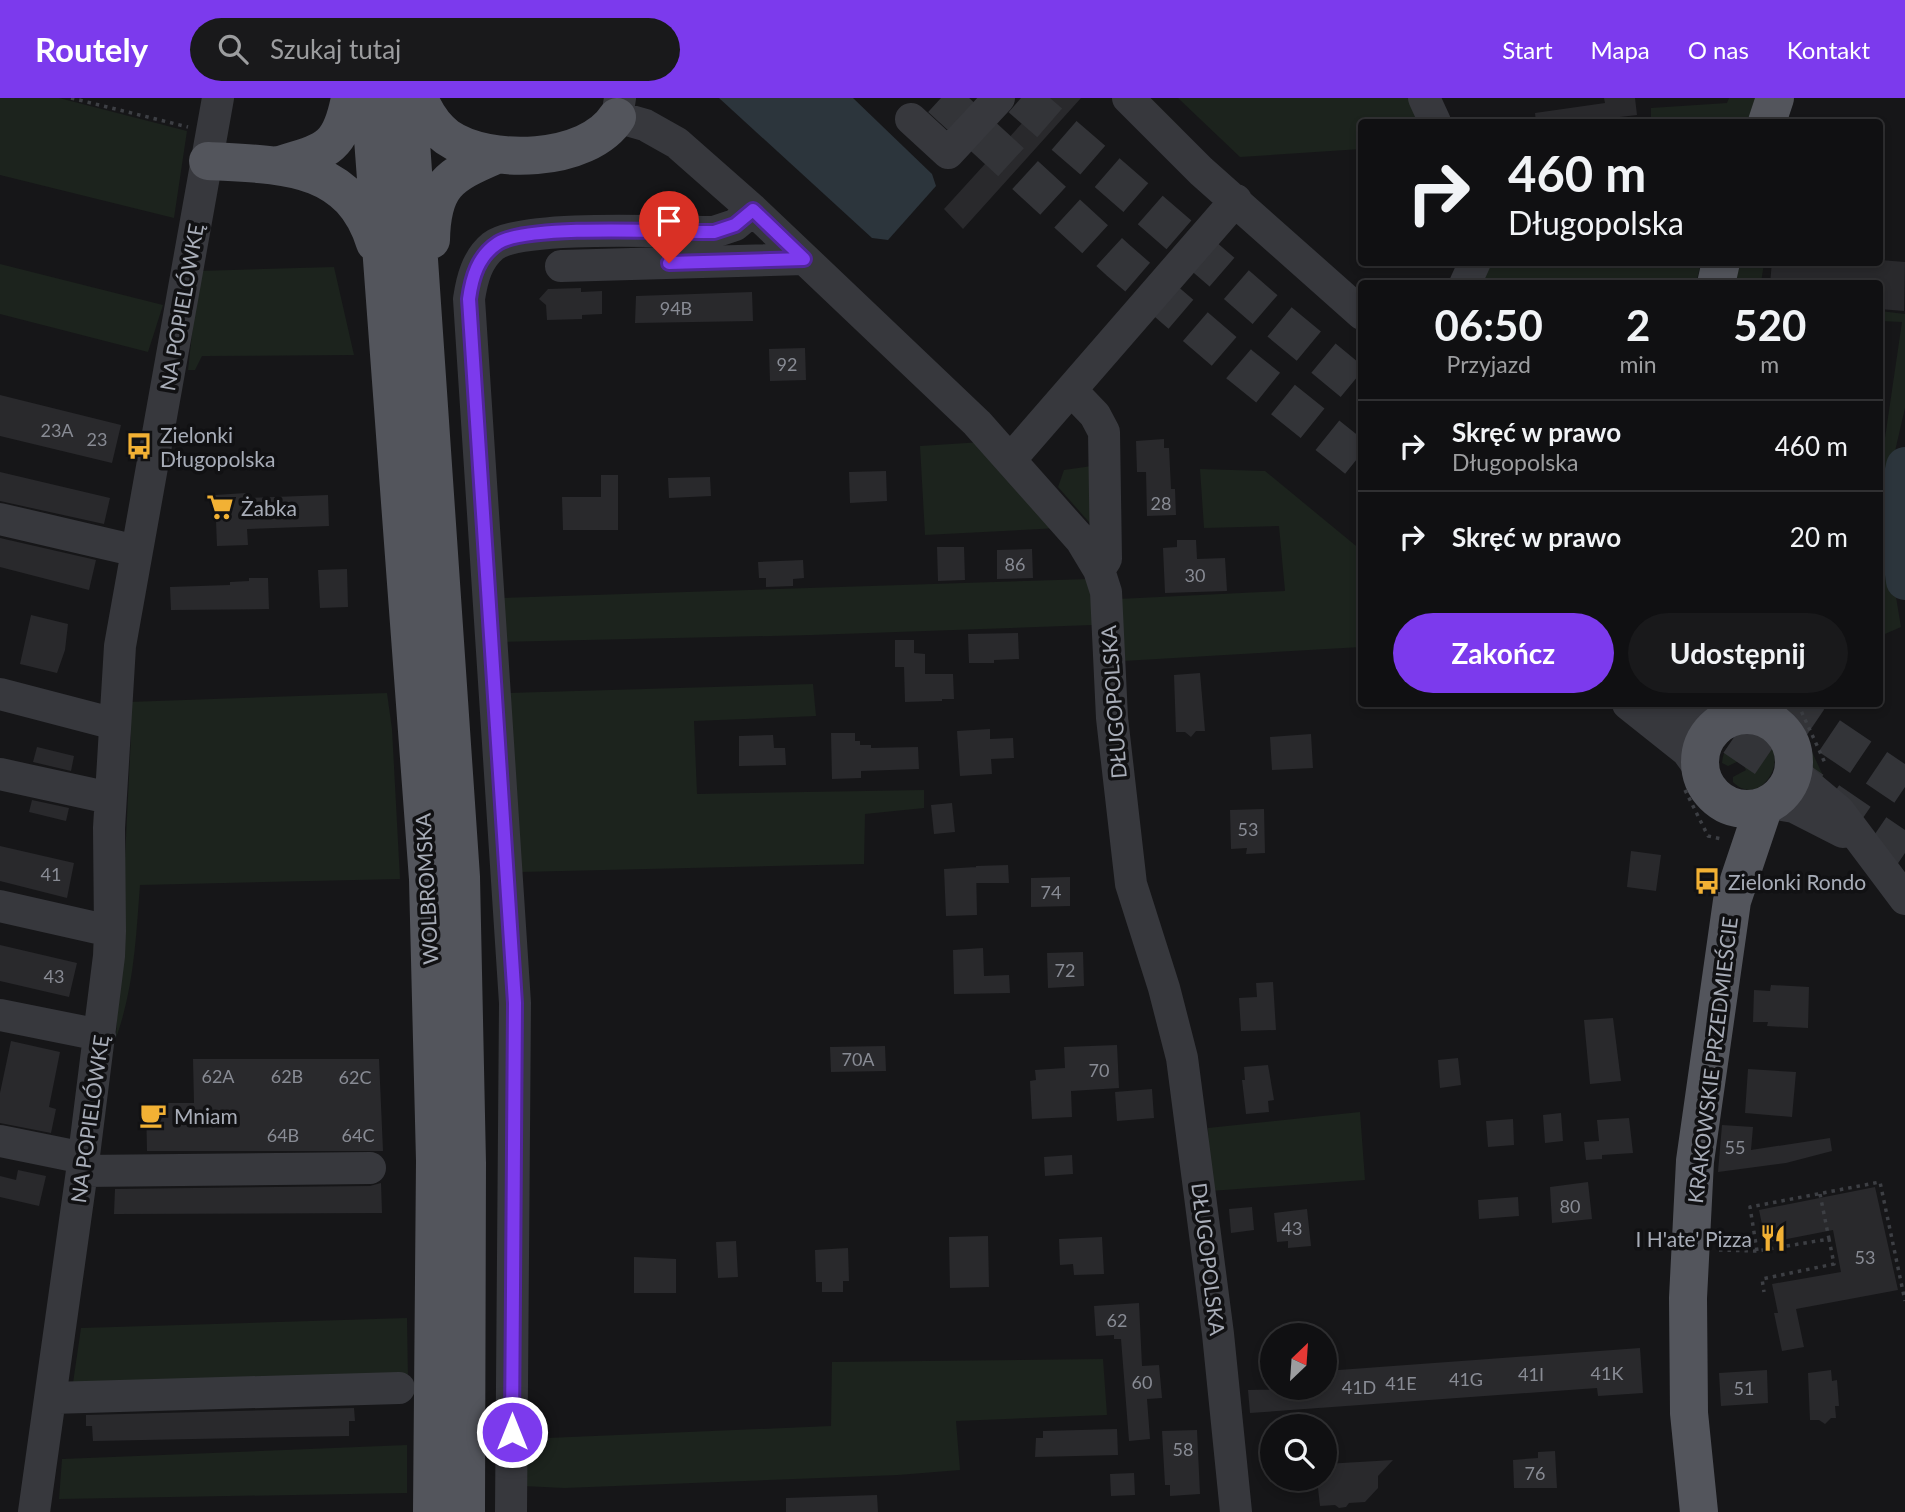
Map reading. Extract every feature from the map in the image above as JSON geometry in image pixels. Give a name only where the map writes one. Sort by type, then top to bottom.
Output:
[{"type":"main road","points":[[279,165],[318,154],[331,144],[343,126],[350,98]]},
{"type":"main road","points":[[370,98],[383,268]]},
{"type":"main road","points":[[408,98],[424,319]]},
{"type":"main road","points":[[419,98],[434,126],[449,138],[496,155]]},
{"type":"main road","points":[[1768,119],[1775,98]]},
{"type":"main road","points":[[424,319],[430,266],[431,218],[438,196],[446,183],[459,171],[496,155],[553,153],[579,146],[595,139],[610,127],[618,108]]},
{"type":"main road","points":[[211,146],[320,176],[340,189],[359,208],[371,230],[383,268]]},
{"type":"main road","name":"WOLBROMSKA","points":[[383,268],[428,879],[435,1161],[432,1512]]},
{"type":"main road","name":"WOLBROMSKA","points":[[424,319],[461,877],[467,1163],[466,1512]]},
{"type":"main road","points":[[1780,710],[1791,744],[1811,768],[1767,805],[1739,808],[1710,785],[1700,760],[1704,743],[1728,715],[1757,716],[1780,710]]},
{"type":"main road","name":"KRAKOWSKIE PRZEDMIEŚCIE","points":[[1699,1512],[1689,1400],[1688,1298],[1695,1161],[1732,901],[1729,820],[1710,785]]},
{"type":"main road","name":"KRAKOWSKIE PRZEDMIEŚCIE","points":[[1732,901],[1767,805]]},
{"type":"street","name":"NA POPIELÓWKĘ","points":[[34,1512],[100,1035],[110,931],[110,798],[120,646],[218,98]]},
{"type":"street","points":[[911,119],[948,153],[999,98]]},
{"type":"street","points":[[1128,98],[1201,171],[1358,310]]},
{"type":"street","points":[[1424,98],[1434,119]]},
{"type":"street","name":"DŁUGOPOLSKA","points":[[618,108],[677,142],[753,210],[949,396],[1081,540],[1098,570],[1106,592],[1112,718],[1131,884],[1164,988],[1182,1058],[1218,1334],[1236,1512]]},
{"type":"street","points":[[1010,460],[1236,201]]},
{"type":"street","points":[[511,1512],[515,1003],[469,299],[471,287],[480,261],[491,248],[516,236],[571,232],[714,232],[735,225],[753,210]]},
{"type":"street","points":[[561,266],[804,259]]},
{"type":"street","points":[[1071,390],[1095,415],[1105,439],[1107,559],[1098,570]]},
{"type":"street","points":[[0,519],[137,551]]},
{"type":"street","points":[[0,694],[115,724]]},
{"type":"street","points":[[1632,707],[1687,751],[1710,785]]},
{"type":"street","points":[[1664,707],[1705,722],[1728,715]]},
{"type":"street","points":[[1811,768],[1803,781],[1839,811],[1905,899]]},
{"type":"street","points":[[0,775],[110,798]]},
{"type":"street","points":[[1767,805],[1794,807],[1860,840]]},
{"type":"street","points":[[0,906],[110,931]]},
{"type":"street","points":[[0,1014],[100,1035]]},
{"type":"street","points":[[0,1141],[83,1165],[370,1168]]},
{"type":"street","points":[[51,1398],[399,1388]]},
{"type":"path","points":[[71,98],[211,146]]},
{"type":"path","points":[[1780,710],[1811,768]]},
{"type":"path","points":[[1712,838],[1723,839]]},
{"type":"path","points":[[1757,1251],[1751,1207],[1880,1182],[1905,1301]]},
{"type":"path","points":[[1764,1292],[1762,1279],[1834,1264],[1820,1194]]},
{"type":"path","points":[[1714,1251],[1757,1251],[1829,1239]]},
{"type":"shaded area","points":[[0,98],[59,98],[187,131],[174,218],[0,175]]},
{"type":"shaded area","points":[[719,98],[853,98],[932,174],[936,186],[888,240],[872,238]]},
{"type":"shaded area","points":[[1178,98],[1417,98],[1426,119],[1358,119],[1358,149],[1240,157]]},
{"type":"shaded area","points":[[1729,98],[1756,98],[1748,119],[1651,119],[1651,108],[1727,103]]},
{"type":"shaded area","points":[[0,264],[163,305],[148,352],[0,314]]},
{"type":"shaded area","points":[[1485,266],[1700,266],[1697,280],[1478,280]]},
{"type":"shaded area","points":[[1739,266],[1764,266],[1761,280],[1736,280]]},
{"type":"shaded area","points":[[334,267],[354,355],[202,356],[195,370],[188,370],[199,271]]},
{"type":"shaded area","points":[[1883,311],[1905,314],[1905,408],[1886,490],[1884,525],[1901,627],[1885,634],[1883,452],[1902,322],[1883,321]]},
{"type":"shaded area","points":[[982,442],[1059,528],[925,535],[920,446]]},
{"type":"shaded area","points":[[1099,465],[1096,530],[1058,487],[1064,470]]},
{"type":"shaded area","points":[[1200,469],[1265,471],[1358,548],[1358,647],[1123,661],[1118,599],[1285,591],[1279,526],[1204,528]]},
{"type":"shaded area","points":[[1089,579],[1093,625],[502,642],[501,598]]},
{"type":"shaded area","points":[[813,684],[816,716],[694,721],[697,794],[924,790],[924,808],[865,814],[864,864],[520,872],[507,693]]},
{"type":"shaded area","points":[[387,693],[392,729],[400,879],[140,885],[130,981],[116,1038],[131,737],[128,702]]},
{"type":"shaded area","points":[[1778,707],[1791,707],[1825,780],[1806,764],[1802,742]]},
{"type":"shaded area","points":[[1746,736],[1763,740],[1772,749],[1775,760],[1766,782],[1756,789],[1745,789],[1733,782],[1733,777],[1746,770],[1741,760],[1728,766],[1722,763],[1729,745]]},
{"type":"shaded area","points":[[1360,1112],[1365,1180],[1210,1191],[1208,1128]]},
{"type":"shaded area","points":[[407,1318],[408,1380],[72,1390],[81,1328]]},
{"type":"shaded area","points":[[1103,1359],[1107,1415],[956,1421],[960,1470],[898,1475],[564,1488],[523,1486],[524,1439],[831,1426],[832,1362]]},
{"type":"shaded area","points":[[407,1445],[407,1493],[59,1499],[62,1459]]},
{"type":"building","points":[[1045,98],[1081,98],[963,229],[944,209]]},
{"type":"building","points":[[1604,98],[1635,98],[1637,115],[1603,119],[1536,119],[1535,113],[1605,103]]},
{"type":"building","points":[[1883,260],[1905,262],[1904,311],[1883,309],[1883,280],[1770,280],[1772,266],[1883,266]]},
{"type":"building","points":[[581,288],[581,292],[602,291],[602,314],[582,315],[582,319],[547,320],[546,305],[539,299],[548,289]]},
{"type":"building","points":[[752,292],[753,321],[635,323],[636,296]]},
{"type":"building","points":[[805,348],[806,380],[770,381],[769,349]]},
{"type":"building","points":[[0,395],[121,425],[112,463],[0,436]]},
{"type":"building","points":[[1164,439],[1164,448],[1169,448],[1171,489],[1175,489],[1176,515],[1147,516],[1146,472],[1137,472],[1136,441]]},
{"type":"building","points":[[886,471],[887,501],[850,503],[849,472]]},
{"type":"building","points":[[0,472],[110,498],[104,524],[0,501]]},
{"type":"building","points":[[601,475],[618,475],[618,530],[563,530],[562,497],[601,497]]},
{"type":"building","points":[[710,477],[711,496],[669,498],[668,478]]},
{"type":"building","points":[[246,493],[246,498],[328,495],[329,526],[247,529],[248,545],[217,546],[215,495]]},
{"type":"building","points":[[0,538],[96,560],[89,590],[0,567]]},
{"type":"building","points":[[1177,540],[1196,540],[1197,559],[1225,558],[1227,591],[1165,593],[1163,548],[1177,547]]},
{"type":"building","points":[[937,547],[964,547],[965,580],[938,581]]},
{"type":"building","points":[[1032,549],[1033,578],[997,579],[997,550]]},
{"type":"building","points":[[803,560],[804,578],[793,579],[793,586],[766,587],[766,578],[759,578],[758,562]]},
{"type":"building","points":[[347,569],[348,607],[320,608],[318,570]]},
{"type":"building","points":[[249,578],[268,578],[269,609],[171,610],[170,587],[230,585],[230,582],[249,581]]},
{"type":"building","points":[[31,615],[68,624],[65,650],[57,673],[20,664]]},
{"type":"building","points":[[1018,633],[1019,659],[969,663],[968,634]]},
{"type":"building","points":[[895,640],[914,640],[914,653],[925,654],[925,674],[953,674],[954,699],[905,702],[904,667],[895,667]]},
{"type":"building","points":[[1200,673],[1205,731],[1196,731],[1191,737],[1185,732],[1176,732],[1174,675]]},
{"type":"building","points":[[990,729],[990,739],[1013,738],[1014,758],[991,759],[992,774],[960,776],[957,731]]},
{"type":"building","points":[[831,733],[855,733],[855,741],[860,741],[860,745],[871,745],[871,748],[918,747],[919,769],[861,771],[861,778],[832,779]]},
{"type":"building","points":[[1311,734],[1313,768],[1272,770],[1270,737]]},
{"type":"building","points":[[773,735],[774,748],[785,748],[786,765],[739,766],[739,736]]},
{"type":"building","points":[[37,747],[74,756],[71,771],[33,762]]},
{"type":"building","points":[[32,800],[69,808],[66,821],[29,812]]},
{"type":"building","points":[[952,803],[955,832],[934,834],[931,805]]},
{"type":"building","points":[[1264,809],[1265,853],[1246,854],[1247,848],[1231,849],[1230,810]]},
{"type":"building","points":[[0,846],[74,863],[67,898],[0,881]]},
{"type":"building","points":[[1631,851],[1661,855],[1656,891],[1627,887]]},
{"type":"building","points":[[1008,865],[1009,883],[976,883],[976,866]]},
{"type":"building","points":[[976,867],[977,915],[946,916],[944,869]]},
{"type":"building","points":[[1070,877],[1070,906],[1031,907],[1031,878]]},
{"type":"building","points":[[0,945],[77,963],[69,997],[0,981]]},
{"type":"building","points":[[983,948],[984,976],[1009,975],[1010,993],[954,994],[953,950]]},
{"type":"building","points":[[1083,952],[1084,986],[1048,988],[1047,953]]},
{"type":"building","points":[[1273,982],[1276,1030],[1241,1031],[1239,998],[1257,997],[1256,983]]},
{"type":"building","points":[[1771,985],[1809,987],[1808,1028],[1767,1026],[1768,1022],[1753,1022],[1754,990],[1770,991]]},
{"type":"building","points":[[1613,1018],[1621,1081],[1590,1084],[1584,1020]]},
{"type":"building","points":[[11,1041],[60,1052],[49,1107],[56,1109],[51,1133],[0,1123],[0,1093]]},
{"type":"building","points":[[1117,1045],[1119,1088],[1071,1091],[1072,1117],[1032,1119],[1030,1081],[1036,1080],[1035,1070],[1065,1068],[1064,1047]]},
{"type":"building","points":[[885,1046],[886,1071],[831,1072],[830,1047]]},
{"type":"building","points":[[1458,1058],[1461,1085],[1440,1088],[1438,1060]]},
{"type":"building","points":[[193,1059],[379,1059],[383,1151],[147,1151],[146,1103],[194,1103]]},
{"type":"building","points":[[1268,1065],[1274,1100],[1268,1101],[1269,1112],[1246,1114],[1242,1080],[1245,1080],[1244,1067]]},
{"type":"building","points":[[1748,1069],[1796,1072],[1792,1117],[1745,1113]]},
{"type":"building","points":[[1152,1089],[1154,1118],[1117,1121],[1115,1092]]},
{"type":"building","points":[[1561,1113],[1563,1141],[1545,1143],[1543,1115]]},
{"type":"building","points":[[1629,1118],[1633,1153],[1602,1155],[1602,1159],[1586,1160],[1584,1142],[1599,1141],[1597,1120]]},
{"type":"building","points":[[1513,1119],[1514,1145],[1488,1147],[1486,1121]]},
{"type":"building","points":[[1722,1125],[1753,1127],[1751,1150],[1830,1138],[1832,1151],[1786,1163],[1718,1172]]},
{"type":"building","points":[[1072,1155],[1073,1174],[1045,1176],[1044,1157]]},
{"type":"building","points":[[18,1170],[46,1176],[39,1206],[0,1197],[0,1176],[16,1180]]},
{"type":"building","points":[[1588,1182],[1592,1219],[1552,1223],[1550,1187]]},
{"type":"building","points":[[381,1183],[382,1213],[114,1214],[115,1189],[370,1186]]},
{"type":"building","points":[[1875,1187],[1898,1290],[1796,1309],[1804,1347],[1782,1351],[1774,1313],[1778,1313],[1772,1284],[1841,1272],[1833,1230],[1766,1243],[1759,1210]]},
{"type":"building","points":[[1518,1197],[1519,1216],[1479,1219],[1478,1200]]},
{"type":"building","points":[[1252,1207],[1254,1230],[1231,1233],[1229,1209]]},
{"type":"building","points":[[1307,1209],[1311,1246],[1288,1248],[1288,1241],[1277,1242],[1274,1213]]},
{"type":"building","points":[[988,1236],[989,1287],[950,1288],[949,1237]]},
{"type":"building","points":[[1102,1237],[1104,1274],[1074,1275],[1073,1264],[1060,1265],[1059,1239]]},
{"type":"building","points":[[736,1241],[738,1277],[718,1278],[716,1242]]},
{"type":"building","points":[[848,1248],[849,1281],[843,1281],[843,1292],[822,1292],[822,1282],[816,1282],[815,1250]]},
{"type":"building","points":[[634,1257],[676,1259],[676,1293],[634,1293]]},
{"type":"building","points":[[1139,1303],[1142,1366],[1159,1365],[1162,1398],[1147,1399],[1150,1439],[1129,1441],[1121,1339],[1114,1339],[1114,1335],[1096,1336],[1094,1306]]},
{"type":"building","points":[[1640,1348],[1643,1393],[1598,1396],[1597,1388],[1250,1413],[1248,1390],[1260,1390],[1260,1400],[1337,1400],[1337,1370]]},
{"type":"building","points":[[1767,1370],[1768,1403],[1721,1406],[1719,1373]]},
{"type":"building","points":[[1831,1370],[1832,1381],[1837,1380],[1839,1406],[1835,1406],[1836,1418],[1831,1418],[1825,1424],[1819,1420],[1810,1420],[1808,1373]]},
{"type":"building","points":[[354,1408],[355,1421],[349,1421],[349,1436],[93,1441],[92,1426],[86,1426],[86,1415]]},
{"type":"building","points":[[1117,1429],[1118,1455],[1035,1457],[1036,1438],[1043,1438],[1043,1431]]},
{"type":"building","points":[[1197,1430],[1200,1494],[1170,1496],[1170,1485],[1165,1485],[1162,1431]]},
{"type":"building","points":[[1555,1451],[1557,1488],[1514,1488],[1513,1460],[1538,1458],[1538,1452]]},
{"type":"building","points":[[1393,1460],[1378,1476],[1378,1488],[1365,1502],[1349,1503],[1346,1507],[1339,1508],[1335,1505],[1320,1506],[1318,1491],[1337,1491],[1337,1463]]},
{"type":"building","points":[[1134,1473],[1135,1495],[1111,1496],[1110,1474]]},
{"type":"building","points":[[877,1495],[878,1512],[786,1512],[786,1498]]},
{"type":"waterway","points":[[1905,466],[1899,510],[1899,537],[1905,581]]},
{"type":"tunnel","points":[[941,98],[1119,261],[1240,365],[1358,460]]},
{"type":"tunnel","points":[[1021,98],[1358,387]]},
{"type":"tunnel","points":[[1690,707],[1905,853]]},
{"type":"tunnel","points":[[1786,707],[1905,787]]},
{"type":"place","name":"Zielonki Długopolska","points":[[139,446]]},
{"type":"place","name":"Żabka","points":[[220,507]]},
{"type":"place","name":"Zielonki Rondo","points":[[1707,881]]},
{"type":"place","name":"Mniam","points":[[153,1115]]},
{"type":"place","name":"I H'ate' Pizza","points":[[1773,1238]]},
{"type":"route","points":[[512,1432],[515,1003],[469,299],[480,261],[501,241],[516,236],[571,232],[714,232],[725,230],[744,220],[753,210],[804,259],[669,263]]}]
